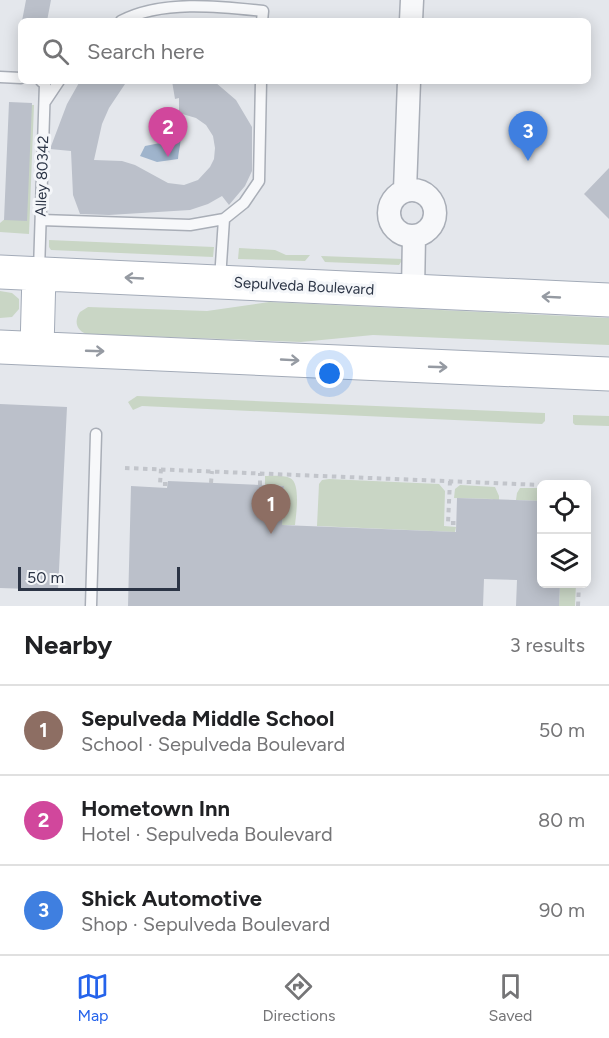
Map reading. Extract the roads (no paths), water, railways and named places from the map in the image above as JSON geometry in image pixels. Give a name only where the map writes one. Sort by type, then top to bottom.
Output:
[{"type":"main road","name":"Sepulveda Boulevard","points":[[0,272],[609,300]]},
{"type":"main road","points":[[37,348],[39,274]]},
{"type":"main road","points":[[0,347],[609,374]]},
{"type":"street","points":[[411,18],[412,0]]},
{"type":"street","points":[[405,190],[409,84]]},
{"type":"street","points":[[405,190],[421,191],[433,201],[435,209],[432,224],[421,234],[414,236],[406,235],[394,227],[389,213],[393,199],[405,190]]},
{"type":"street","points":[[413,291],[414,236]]},
{"type":"lane","points":[[125,18],[134,12],[175,4],[263,10],[262,18]]},
{"type":"lane","points":[[0,77],[18,78]]},
{"type":"lane","name":"Alley 80342","points":[[39,274],[45,84]]},
{"type":"lane","points":[[45,103],[57,84]]},
{"type":"lane","points":[[41,220],[190,225],[224,219],[244,203],[259,181],[261,84]]},
{"type":"lane","points":[[220,282],[224,219]]},
{"type":"lane","points":[[91,606],[96,434]]},
{"type":"water","points":[[163,122],[179,134],[178,159],[157,162],[140,156],[145,146],[160,143]]},
{"type":"place","name":"Hometown Inn","points":[[168,157]]},
{"type":"place","name":"Shick Automotive","points":[[528,161]]},
{"type":"place","name":"Sepulveda Middle School","points":[[271,534]]}]
